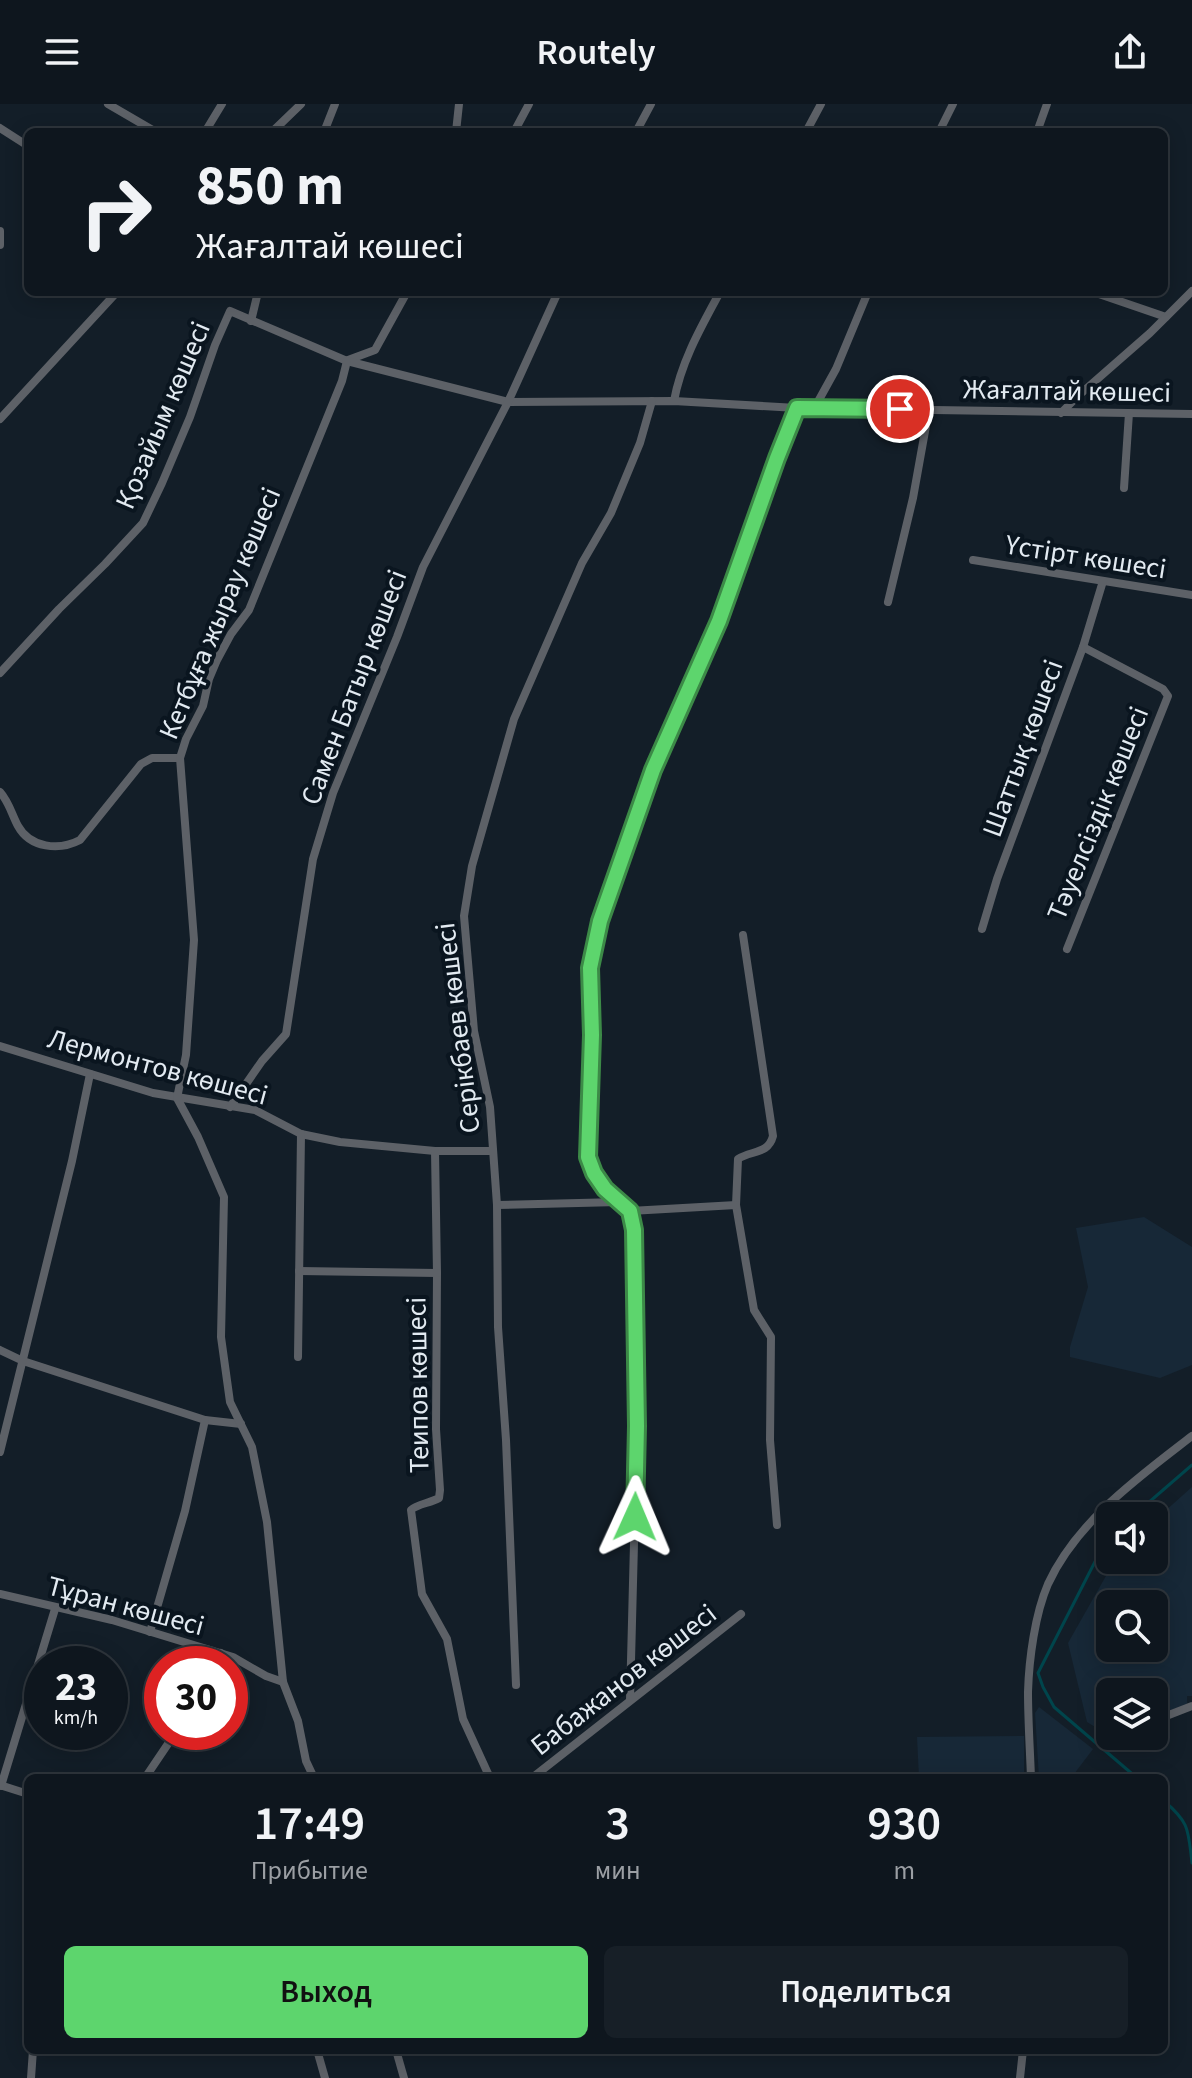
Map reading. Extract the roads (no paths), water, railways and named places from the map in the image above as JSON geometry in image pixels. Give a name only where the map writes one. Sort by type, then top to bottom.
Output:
[{"type":"street","points":[[108,104],[149,128]]},
{"type":"street","points":[[207,128],[222,104]]},
{"type":"street","points":[[276,128],[301,104]]},
{"type":"street","points":[[326,128],[335,104]]},
{"type":"street","points":[[456,128],[459,104]]},
{"type":"street","points":[[516,128],[529,104]]},
{"type":"street","points":[[638,128],[651,104]]},
{"type":"street","points":[[808,128],[821,104]]},
{"type":"street","points":[[941,128],[953,104]]},
{"type":"street","points":[[1038,128],[1047,104]]},
{"type":"street","points":[[0,128],[24,143]]},
{"type":"street","points":[[0,231],[0,245]]},
{"type":"street","points":[[1061,413],[1192,291]]},
{"type":"street","points":[[0,419],[113,296]]},
{"type":"street","name":"Қозайым көшесі","points":[[0,673],[143,523],[173,457],[230,311],[251,321],[257,296]]},
{"type":"street","points":[[347,361],[375,350],[405,296]]},
{"type":"street","name":"Самен Батыр көшесі","points":[[230,1107],[262,1061],[286,1034],[313,859],[333,793],[423,567],[508,402],[556,296]]},
{"type":"street","points":[[674,401],[678,378],[718,296]]},
{"type":"street","points":[[815,407],[836,369],[866,296]]},
{"type":"street","points":[[1105,296],[1166,317]]},
{"type":"street","points":[[251,321],[347,361],[508,402],[652,401]]},
{"type":"street","name":"Кетбұға жырау көшесі","points":[[177,1098],[186,1055],[194,940],[180,758],[203,706],[217,660],[249,610],[342,381],[347,361]]},
{"type":"street","name":"Жағалтай көшесі","points":[[652,401],[797,408],[1192,414]]},
{"type":"street","name":"Серікбаев көшесі","points":[[516,1685],[498,1327],[497,1205],[490,1107],[474,1031],[464,916],[472,866],[514,719],[582,563],[611,513],[640,443],[652,401]]},
{"type":"street","points":[[630,1700],[637,1426],[634,1230],[630,1211],[605,1189],[588,1157],[592,1035],[590,968],[600,921],[653,770],[719,621],[797,408]]},
{"type":"street","points":[[888,602],[913,498],[929,409]]},
{"type":"street","points":[[1124,488],[1129,413]]},
{"type":"street","name":"Үстірт көшесі","points":[[973,560],[1192,595]]},
{"type":"street","name":"Шаттық көшесі","points":[[982,929],[997,879],[1083,647],[1103,581]]},
{"type":"street","name":"Тәуелсіздік көшесі","points":[[1067,949],[1168,696],[1163,689],[1083,647]]},
{"type":"street","points":[[0,792],[20,830],[34,842],[51,847],[72,844],[80,840],[141,764],[152,758],[180,758]]},
{"type":"street","points":[[743,935],[773,1136],[766,1149],[738,1159],[736,1205],[754,1310],[771,1337],[770,1440],[777,1525]]},
{"type":"street","name":"Лермонтов көшесі","points":[[0,1046],[177,1098],[255,1110],[301,1134],[340,1142],[435,1151],[493,1151]]},
{"type":"street","points":[[0,1452],[72,1161],[90,1074]]},
{"type":"street","points":[[177,1098],[224,1197],[221,1337],[230,1402],[252,1447],[267,1522],[283,1682],[298,1721],[306,1761],[312,1774]]},
{"type":"street","points":[[298,1357],[301,1134]]},
{"type":"street","name":"Теипов көшесі","points":[[435,1151],[436,1429],[440,1490],[439,1498],[411,1510],[422,1594],[447,1639],[463,1719],[488,1774]]},
{"type":"street","points":[[497,1205],[620,1202]]},
{"type":"street","points":[[630,1211],[736,1205]]},
{"type":"street","points":[[299,1271],[437,1273]]},
{"type":"street","points":[[0,1350],[23,1361],[205,1420],[241,1424]]},
{"type":"street","points":[[150,1632],[185,1511],[205,1420]]},
{"type":"street","points":[[1031,1774],[1030,1663],[1039,1612],[1048,1585],[1061,1561],[1098,1514],[1192,1436]]},
{"type":"street","name":"Тұран көшесі","points":[[0,1594],[112,1620],[197,1646]]},
{"type":"street","points":[[24,1793],[1,1785],[55,1609]]},
{"type":"street","name":"Бабажанов көшесі","points":[[537,1774],[741,1614]]},
{"type":"street","name":"Тұран көшесі","points":[[248,1666],[283,1682]]},
{"type":"street","points":[[1168,1715],[1192,1706]]},
{"type":"street","points":[[148,1774],[164,1750]]},
{"type":"street","points":[[31,2078],[33,2054]]},
{"type":"street","points":[[318,2054],[325,2078]]},
{"type":"street","points":[[397,2054],[404,2078]]},
{"type":"street","points":[[1020,2078],[1023,2054]]},
{"type":"waterway","points":[[1149,1502],[1192,1465]]},
{"type":"waterway","points":[[1096,1560],[1038,1673],[1054,1707],[1132,1774]]},
{"type":"waterway","points":[[1168,1805],[1179,1815],[1186,1828],[1192,1863]]}]
